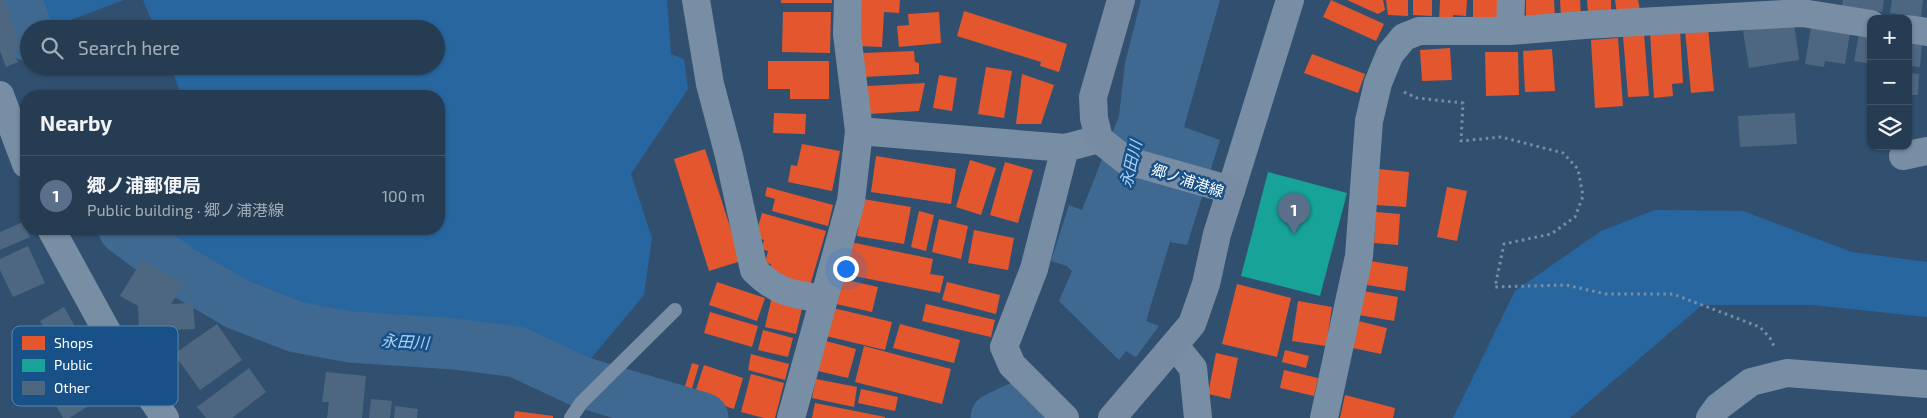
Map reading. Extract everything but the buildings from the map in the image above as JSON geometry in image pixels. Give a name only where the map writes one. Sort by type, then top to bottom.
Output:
[{"type":"main road","points":[[1099,139],[1094,118],[1093,97],[1121,0]]},
{"type":"main road","name":"郷ノ浦港線","points":[[1099,139],[1125,160],[1220,187],[1217,234],[1206,284],[1192,324],[1112,418]]},
{"type":"street","points":[[696,0],[710,84],[729,156],[754,270],[765,281],[784,292],[823,299]]},
{"type":"street","points":[[791,418],[851,201],[859,131],[847,34],[848,0]]},
{"type":"street","points":[[1220,187],[1290,0]]},
{"type":"street","points":[[1510,32],[1511,0]]},
{"type":"street","points":[[1324,418],[1359,256],[1367,136],[1378,83],[1390,54],[1404,37],[1418,31],[1510,32],[1584,25],[1802,13],[1867,23]]},
{"type":"street","points":[[1912,30],[1927,32]]},
{"type":"street","points":[[0,95],[20,148]]},
{"type":"street","points":[[859,131],[1065,148],[1099,139]]},
{"type":"street","points":[[1065,148],[1034,269],[1004,347],[1012,365],[1065,418]]},
{"type":"street","points":[[54,235],[104,326]]},
{"type":"street","points":[[1175,346],[1193,368],[1198,418]]},
{"type":"street","points":[[1710,418],[1718,407],[1751,382],[1787,373],[1927,384]]},
{"type":"street","points":[[157,406],[165,418]]},
{"type":"lane","points":[[571,418],[571,415],[581,403],[676,310]]},
{"type":"path","points":[[1378,83],[1417,98],[1463,104],[1461,141],[1501,136],[1563,153],[1578,169],[1583,196],[1575,217],[1551,234],[1504,244],[1495,287],[1566,285],[1606,294],[1673,294],[1760,327],[1770,338],[1787,373]]},
{"type":"shaded area","points":[[29,0],[124,0],[70,20],[37,20]]},
{"type":"shaded area","points":[[143,0],[667,0],[671,54],[684,59],[688,89],[631,174],[652,238],[644,295],[587,363],[546,350],[450,331],[355,328],[302,319],[242,297],[155,240],[151,235],[445,235],[445,90],[180,90],[174,75],[445,75],[445,20],[151,20]]},
{"type":"shaded area","points":[[1655,210],[1743,211],[1852,252],[1927,262],[1927,317],[1812,305],[1702,305],[1570,418],[1453,418],[1515,291],[1601,231]]},
{"type":"water","points":[[1141,0],[1220,0],[1184,127],[1220,140],[1187,245],[1170,242],[1146,321],[1159,326],[1136,357],[1126,351],[1119,360],[1059,301],[1072,271],[1067,266],[1051,261],[1069,205],[1082,210],[1119,116],[1125,63]]},
{"type":"waterway","name":"永田川","points":[[17,0],[24,20]]},
{"type":"waterway","name":"永田川","points":[[132,235],[179,270],[237,304],[296,327],[350,337],[455,344],[517,352],[581,382],[703,418]]},
{"type":"waterway","name":"永田川","points":[[996,418],[1032,401]]},
{"type":"place","name":"郷ノ浦郵便局","points":[[1294,234]]}]
